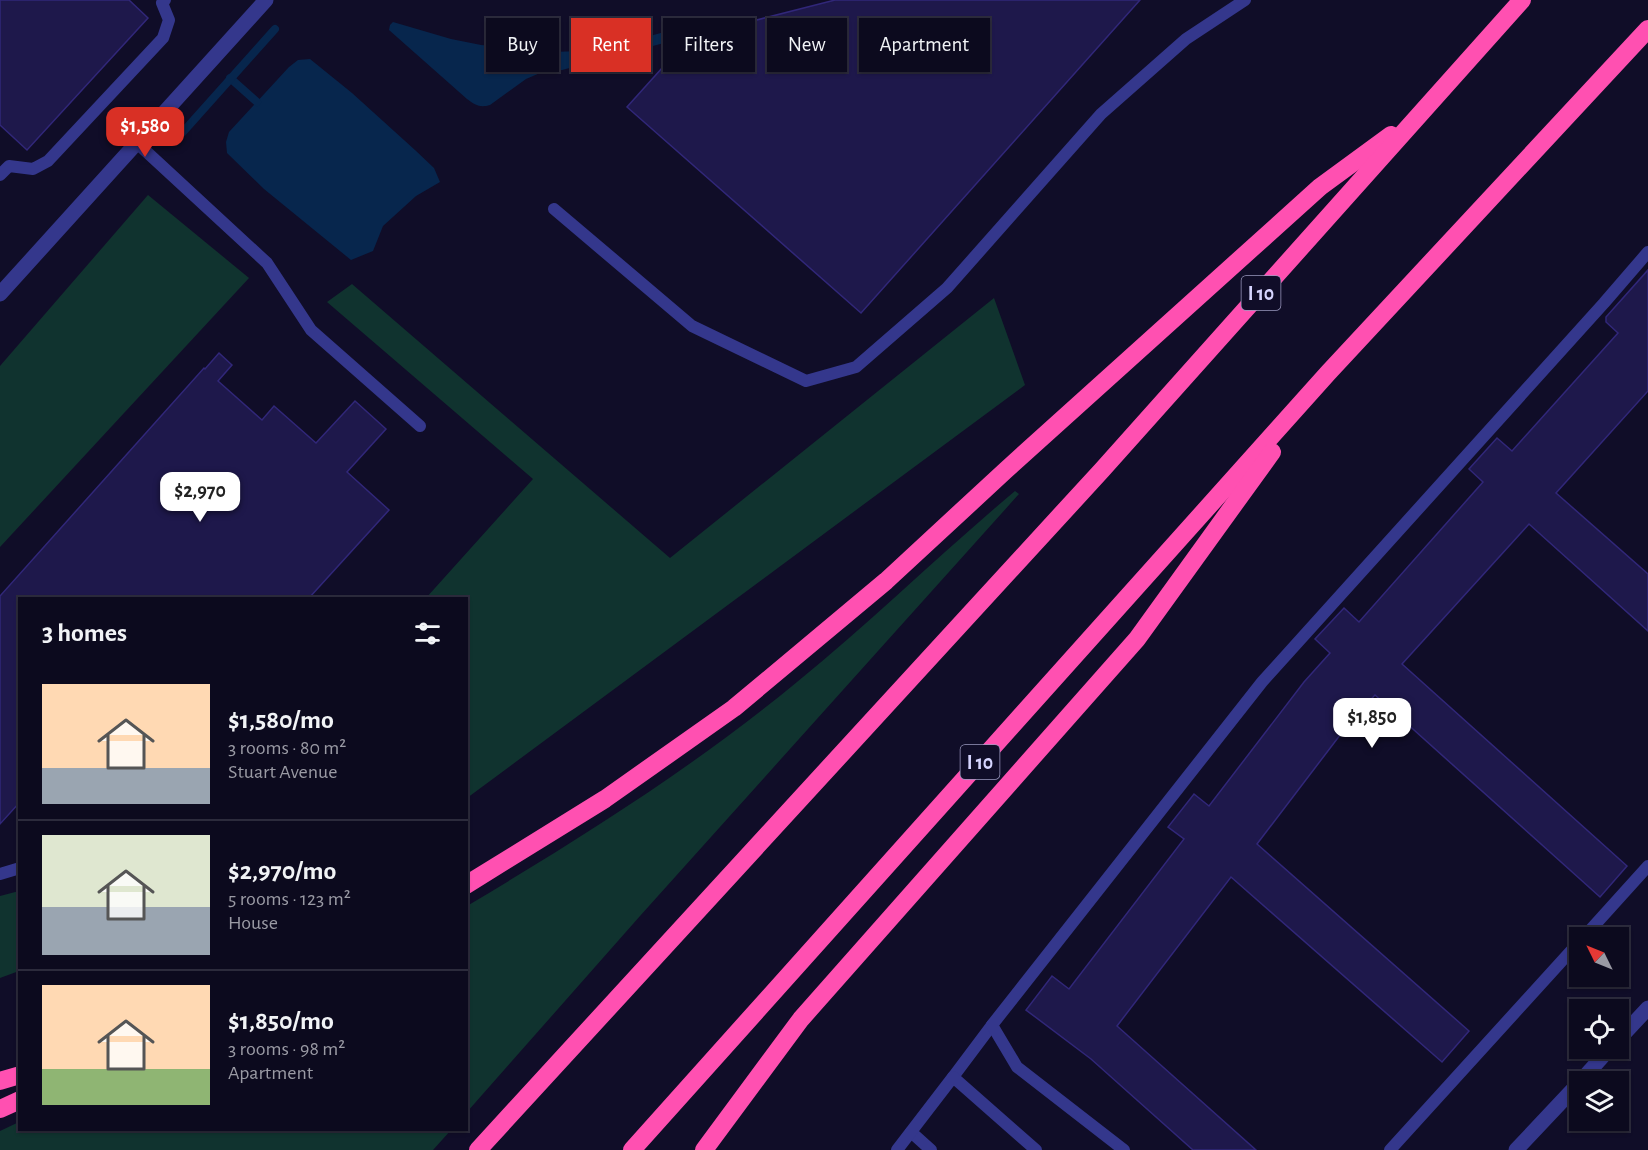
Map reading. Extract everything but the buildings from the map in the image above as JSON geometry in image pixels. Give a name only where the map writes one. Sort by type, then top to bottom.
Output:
[{"type":"highway","name":"I 10","points":[[478,1150],[1102,470],[1522,0]]},
{"type":"highway","name":"I 10","points":[[632,1150],[1329,373],[1648,29]]},
{"type":"highway","points":[[468,884],[605,799],[734,708],[886,581],[1014,462],[1320,187],[1419,115]]},
{"type":"highway","points":[[704,1150],[801,1019],[1137,639],[1329,373]]},
{"type":"highway","points":[[0,1081],[18,1076]]},
{"type":"highway","points":[[0,1109],[18,1101]]},
{"type":"street","points":[[0,294],[266,0]]},
{"type":"street","points":[[1629,1028],[1648,1008]]},
{"type":"street","points":[[1590,1071],[1600,1059]]},
{"type":"street","points":[[1516,1150],[1569,1094]]},
{"type":"lane","points":[[0,175],[9,166],[33,169],[48,161],[162,38],[169,20],[162,3],[165,0]]},
{"type":"lane","points":[[554,209],[692,326],[806,381],[856,367],[947,288],[1101,114],[1186,39],[1245,0]]},
{"type":"lane","points":[[137,142],[267,263],[311,330],[420,426]]},
{"type":"lane","points":[[897,1150],[992,1025],[1262,682],[1648,252]]},
{"type":"lane","points":[[1593,927],[1648,866]]},
{"type":"lane","points":[[0,874],[18,869]]},
{"type":"lane","points":[[1390,1150],[1569,953]]},
{"type":"lane","points":[[992,1025],[1017,1066],[1124,1150]]},
{"type":"lane","points":[[953,1077],[1036,1150]]},
{"type":"lane","points":[[911,1132],[931,1150]]},
{"type":"green space","points":[[148,195],[249,278],[0,547],[0,366]]},
{"type":"green space","points":[[352,284],[670,558],[994,298],[1025,385],[468,797],[468,597],[427,597],[533,479],[327,302]]},
{"type":"green space","points":[[1015,491],[1019,494],[468,1111],[468,905],[636,800],[718,743],[797,682]]},
{"type":"green space","points":[[18,891],[18,971],[0,978],[0,896]]},
{"type":"green space","points":[[18,1122],[18,1131],[450,1131],[433,1150],[0,1150],[0,1131]]},
{"type":"water","points":[[393,22],[451,39],[486,46],[486,72],[547,72],[526,79],[490,105],[480,106],[467,99],[389,30]]},
{"type":"water","points":[[663,32],[663,43],[651,46],[651,36]]},
{"type":"water","points":[[571,51],[571,68],[559,70],[559,52]]},
{"type":"water","points":[[310,59],[352,93],[415,150],[434,168],[440,182],[416,196],[383,226],[373,251],[351,260],[264,189],[227,153],[226,142],[229,132],[289,67],[298,60]]},
{"type":"waterway","points":[[183,132],[275,29]]},
{"type":"waterway","points":[[230,78],[257,102]]}]
